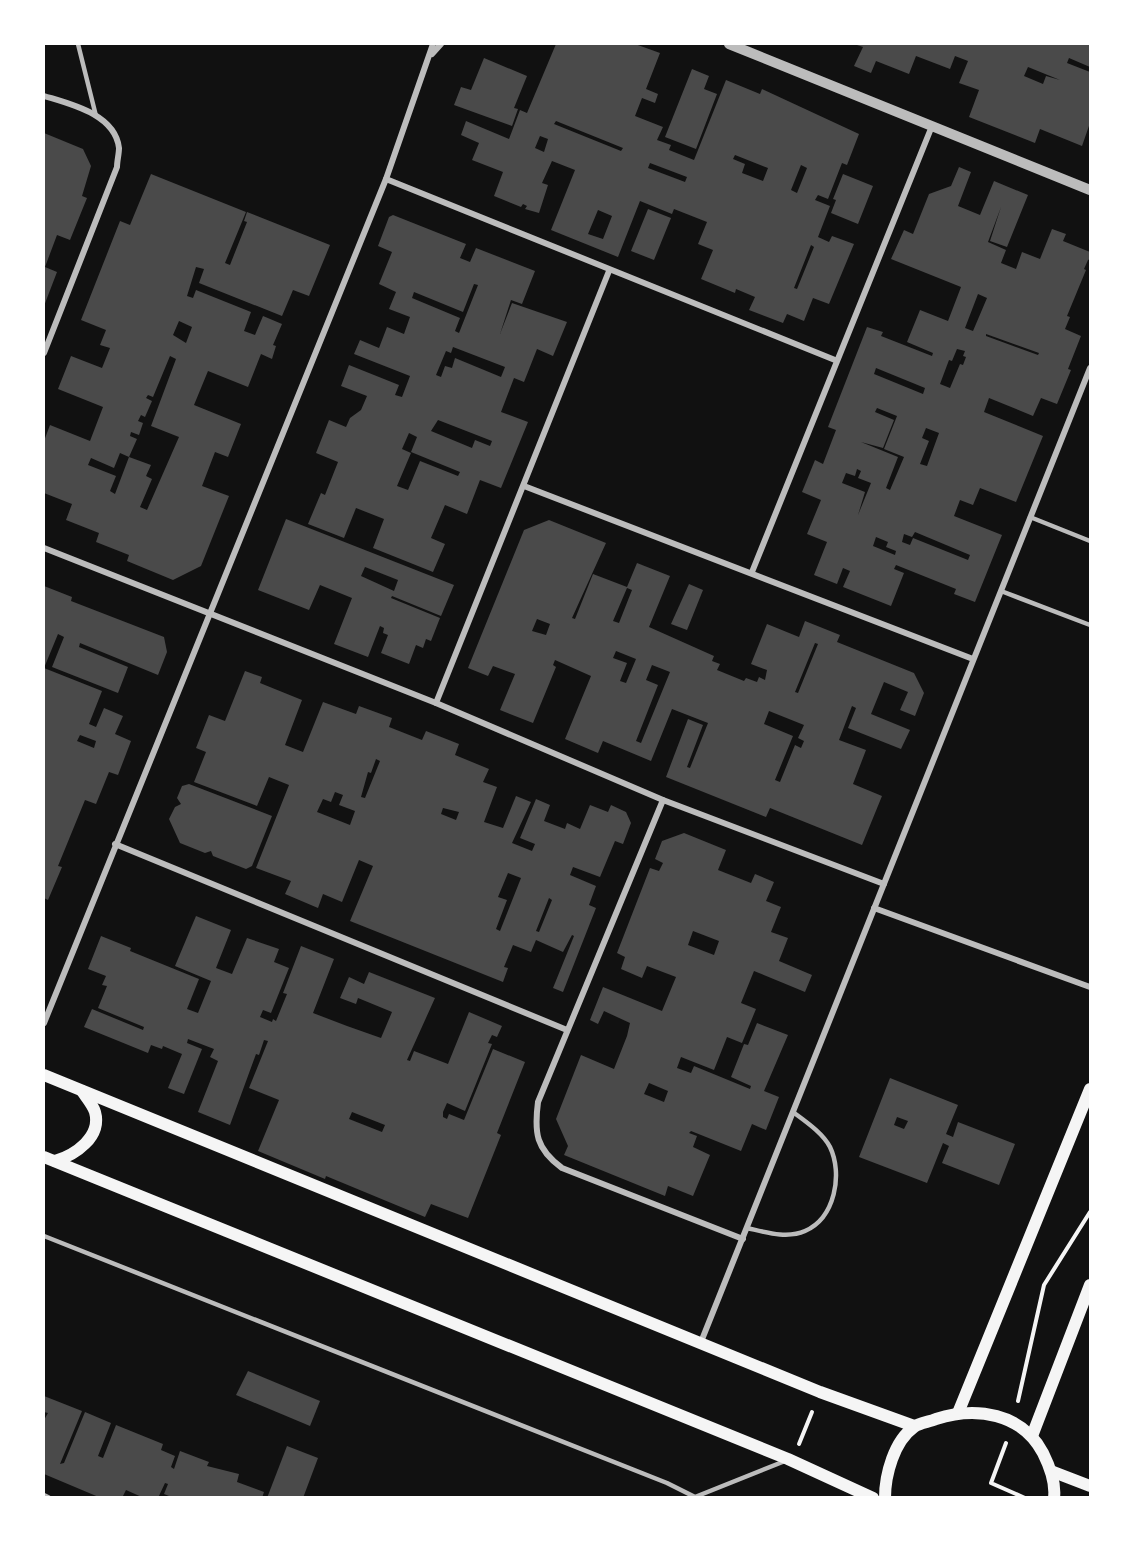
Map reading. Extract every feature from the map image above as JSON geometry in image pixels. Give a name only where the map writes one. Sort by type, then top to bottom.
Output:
[{"type":"main road","points":[[44,1076],[820,1392],[914,1426]]},
{"type":"main road","points":[[958,1413],[1090,1089]]},
{"type":"main road","points":[[49,1159],[68,1157],[85,1145],[96,1124],[95,1111],[81,1091]]},
{"type":"main road","points":[[49,1159],[790,1460],[873,1497]]},
{"type":"main road","points":[[1032,1436],[1090,1285]]},
{"type":"main road","points":[[885,1497],[891,1463],[901,1443],[914,1426],[958,1413],[996,1414],[1014,1422],[1032,1436],[1052,1471],[1054,1497]]},
{"type":"main road","points":[[1052,1471],[1090,1486]]},
{"type":"street","points":[[44,1023],[386,179],[433,44]]},
{"type":"street","points":[[430,57],[441,44]]},
{"type":"street","points":[[729,44],[1090,190]]},
{"type":"street","points":[[44,96],[96,116],[112,130],[119,147],[117,167],[44,353]]},
{"type":"street","points":[[752,572],[835,360],[932,126]]},
{"type":"street","points":[[386,179],[609,271],[835,360]]},
{"type":"street","points":[[436,704],[609,271]]},
{"type":"street","points":[[701,1342],[1090,369]]},
{"type":"street","points":[[524,486],[973,659]]},
{"type":"street","points":[[44,548],[436,704],[663,800],[884,884]]},
{"type":"street","points":[[663,800],[538,1102],[535,1125],[546,1156],[562,1168],[742,1239]]},
{"type":"street","points":[[115,844],[567,1030]]},
{"type":"street","points":[[874,908],[1090,987]]},
{"type":"street","points":[[44,1496],[48,1497]]},
{"type":"lane","points":[[78,44],[96,116]]},
{"type":"lane","points":[[1030,517],[1090,541]]},
{"type":"lane","points":[[1001,591],[1090,625]]},
{"type":"lane","points":[[747,1228],[785,1235],[804,1232],[820,1222],[831,1204],[836,1172],[829,1146],[810,1125],[793,1112]]},
{"type":"lane","points":[[44,1236],[667,1483],[696,1497],[790,1460]]},
{"type":"path","points":[[1025,1497],[990,1483],[1014,1422],[1044,1285],[1090,1212]]},
{"type":"path","points":[[790,1460],[820,1392]]},
{"type":"building","points":[[556,44],[635,44],[660,53],[646,89],[658,94],[655,103],[642,98],[635,116],[663,127],[657,140],[671,145],[669,150],[694,160],[726,80],[760,94],[762,89],[859,134],[847,165],[842,163],[828,199],[818,195],[815,200],[830,206],[818,237],[829,242],[832,236],[854,244],[829,304],[813,298],[804,321],[787,314],[783,323],[749,310],[755,297],[736,289],[735,293],[701,279],[713,250],[698,244],[707,222],[674,209],[672,214],[640,201],[618,257],[551,230],[575,170],[552,161],[542,183],[548,185],[539,213],[525,209],[527,206],[523,204],[521,207],[494,196],[503,172],[472,160],[479,143],[461,135],[466,121],[509,139],[520,110],[527,113]],"holes":[[[556,121],[623,148],[621,151],[554,124]],[[540,136],[548,139],[544,152],[535,148]],[[735,155],[768,168],[763,181],[742,173],[745,164],[733,159]],[[650,163],[687,177],[685,182],[648,168]],[[801,165],[807,168],[797,193],[791,190]],[[598,210],[612,216],[603,239],[588,234]],[[811,245],[814,247],[797,289],[794,288]]]},
{"type":"building","points":[[854,44],[1090,44],[1090,67],[1069,58],[1067,63],[1090,72],[1090,123],[1082,146],[1040,129],[1035,143],[969,117],[979,90],[959,83],[968,61],[955,56],[950,69],[916,56],[909,74],[876,61],[871,73],[854,66],[863,47]],"holes":[[[1028,67],[1060,80],[1046,76],[1043,84],[1024,76]]]},
{"type":"building","points":[[484,58],[527,76],[514,108],[518,109],[512,126],[454,105],[461,87],[471,90]]},
{"type":"building","points":[[692,69],[709,76],[704,89],[717,94],[696,149],[665,137]]},
{"type":"building","points":[[44,133],[83,149],[91,166],[82,196],[87,198],[70,240],[57,235],[45,267],[57,272],[44,306]]},
{"type":"building","points":[[959,167],[971,172],[958,206],[980,215],[994,181],[1028,195],[1007,247],[990,241],[1001,207],[988,242],[1006,250],[1001,263],[1016,269],[1022,252],[1040,259],[1052,229],[1066,234],[1063,241],[1090,252],[1090,259],[1084,269],[1086,270],[1067,316],[1070,317],[1065,329],[1081,336],[1068,369],[1071,370],[1057,404],[1041,398],[1033,416],[989,398],[984,412],[1043,436],[1016,502],[980,488],[973,505],[960,500],[954,516],[1002,535],[975,602],[954,594],[956,589],[896,565],[894,569],[904,573],[891,606],[843,587],[850,571],[843,568],[837,584],[814,575],[827,542],[807,534],[821,500],[802,492],[815,460],[823,464],[836,430],[828,427],[867,327],[883,332],[881,336],[932,356],[933,353],[907,342],[920,310],[948,321],[961,287],[891,259],[904,230],[913,234],[929,194],[951,186]],"holes":[[[978,294],[987,298],[973,331],[965,328]],[[986,334],[1039,353],[1038,355],[986,336]],[[957,349],[965,351],[963,356],[966,357],[963,365],[960,364],[950,388],[940,384],[949,360],[952,361]],[[876,368],[925,388],[923,394],[874,374]],[[877,408],[897,416],[884,449],[904,457],[890,490],[886,488],[898,457],[861,442],[883,448],[894,420],[875,412]],[[926,428],[939,433],[927,466],[920,464],[929,441],[922,438]],[[857,469],[861,471],[858,478],[871,483],[858,515],[865,492],[842,483],[846,473],[855,476]],[[915,532],[970,555],[968,560],[913,538],[910,545],[902,542],[904,534],[912,537]],[[876,537],[888,542],[886,547],[896,551],[895,555],[873,546]]]},
{"type":"building","points":[[151,174],[246,212],[225,263],[230,265],[247,222],[244,221],[247,212],[330,245],[309,296],[293,290],[282,316],[199,283],[204,269],[196,267],[187,296],[193,298],[196,290],[251,312],[244,331],[255,335],[263,316],[282,324],[273,345],[276,346],[272,359],[261,354],[248,387],[208,371],[194,405],[241,424],[228,457],[215,452],[202,486],[229,496],[201,566],[173,580],[127,561],[129,555],[96,542],[99,533],[66,520],[72,504],[44,493],[44,441],[50,425],[90,441],[103,407],[58,389],[71,356],[102,368],[110,348],[100,345],[106,330],[81,320],[120,221],[130,225]],"holes":[[[179,321],[192,327],[186,343],[173,335]],[[170,356],[176,359],[151,426],[179,437],[147,510],[140,507],[152,479],[146,476],[151,465],[129,457],[137,439],[130,436],[131,432],[139,435],[143,423],[138,421],[141,415],[145,417],[152,401],[146,398],[148,395],[153,397]],[[120,453],[129,457],[115,494],[110,491],[116,476],[88,465],[91,458],[114,468]]]},
{"type":"building","points":[[843,174],[873,186],[858,224],[831,213],[836,200],[833,199]]},
{"type":"building","points":[[648,209],[671,218],[654,260],[631,251]]},
{"type":"building","points":[[393,215],[466,244],[460,258],[470,262],[476,248],[535,271],[522,304],[511,300],[500,334],[512,303],[567,322],[553,356],[537,349],[524,382],[514,378],[501,412],[528,422],[501,488],[480,480],[467,514],[445,505],[431,538],[445,544],[433,572],[373,548],[384,519],[356,508],[344,538],[308,524],[321,493],[325,495],[338,462],[316,453],[329,420],[346,427],[350,418],[361,410],[367,396],[341,386],[349,365],[399,385],[395,395],[402,397],[410,376],[354,354],[360,340],[379,348],[387,327],[404,334],[410,317],[389,309],[396,292],[379,284],[392,252],[378,246],[389,217]],"holes":[[[474,284],[478,285],[459,333],[455,331],[460,318],[412,298],[414,292],[463,312]],[[453,347],[505,367],[501,377],[455,358],[452,368],[445,366],[441,377],[436,375],[446,351],[451,353]],[[438,420],[492,441],[490,446],[475,440],[472,448],[431,431]],[[409,433],[417,437],[411,452],[460,472],[458,476],[420,461],[408,490],[397,486],[411,453],[402,449]]]},
{"type":"building","points":[[286,519],[454,585],[441,616],[392,596],[391,598],[440,618],[431,641],[426,639],[423,648],[416,645],[409,664],[381,653],[388,635],[383,633],[384,628],[380,626],[368,657],[334,644],[352,598],[320,585],[309,610],[258,590]],"holes":[[[365,567],[398,580],[394,591],[361,576]]]},
{"type":"building","points":[[549,520],[606,543],[572,618],[575,619],[593,574],[627,587],[637,563],[670,576],[649,627],[714,656],[712,661],[720,664],[717,670],[744,681],[746,678],[757,682],[759,677],[765,680],[767,670],[751,664],[767,624],[799,637],[805,621],[840,635],[837,642],[914,673],[924,693],[915,716],[900,710],[908,692],[884,682],[871,714],[910,730],[901,749],[848,728],[856,708],[852,706],[839,740],[866,750],[853,784],[882,796],[862,845],[770,808],[766,817],[666,777],[688,719],[703,725],[687,767],[690,768],[708,723],[672,709],[651,761],[603,741],[598,753],[565,739],[591,676],[555,660],[553,665],[556,667],[533,723],[500,710],[515,674],[493,666],[488,676],[468,668],[524,530]],"holes":[[[627,588],[632,590],[619,623],[613,621]],[[537,619],[550,624],[546,635],[532,631]],[[815,643],[818,644],[798,693],[795,692]],[[616,651],[636,659],[626,683],[620,681],[627,663],[613,658]],[[652,665],[670,672],[641,743],[636,741],[658,685],[646,680]],[[769,711],[804,725],[798,738],[804,741],[801,748],[795,745],[780,782],[775,780],[793,736],[764,724]]]},
{"type":"building","points":[[689,584],[703,590],[687,630],[671,624]]},
{"type":"building","points":[[44,586],[72,597],[71,601],[164,637],[167,652],[158,675],[80,643],[79,647],[128,667],[118,693],[52,667],[64,637],[58,634],[44,668]]},
{"type":"building","points":[[44,668],[102,691],[89,724],[96,727],[104,708],[123,716],[115,734],[131,741],[118,775],[109,772],[96,804],[85,800],[58,866],[62,867],[48,900],[44,898]],"holes":[[[80,735],[96,741],[94,748],[77,741]]]},
{"type":"building","points":[[245,671],[262,677],[260,683],[302,700],[285,745],[303,752],[323,702],[356,714],[359,706],[392,718],[389,727],[422,740],[426,731],[459,744],[455,755],[489,769],[483,782],[497,787],[484,822],[503,828],[516,796],[531,802],[512,843],[532,851],[535,844],[520,838],[536,799],[550,805],[544,821],[565,829],[567,823],[580,829],[590,805],[608,812],[611,805],[626,812],[631,823],[623,844],[615,841],[600,877],[573,867],[570,875],[596,886],[589,905],[596,908],[563,992],[553,988],[574,936],[572,935],[563,952],[536,940],[531,952],[513,945],[504,967],[508,968],[503,982],[350,921],[373,866],[359,860],[342,902],[323,894],[318,908],[285,894],[291,881],[256,868],[289,785],[269,777],[257,806],[194,782],[206,752],[196,748],[209,715],[225,721]],"holes":[[[376,759],[380,761],[365,798],[361,797],[368,772],[371,773]],[[335,792],[343,795],[339,805],[355,811],[350,825],[317,812],[323,799],[331,802]],[[443,808],[459,812],[456,820],[441,814]],[[508,873],[521,878],[500,931],[496,929],[507,900],[498,897]],[[549,898],[552,900],[539,932],[536,931]]]},
{"type":"building","points":[[189,784],[272,816],[252,866],[246,869],[213,856],[211,851],[205,853],[180,843],[169,819],[175,807],[181,804],[177,798],[182,786]]},
{"type":"building","points":[[684,833],[726,850],[718,870],[751,883],[755,874],[774,882],[766,901],[781,907],[771,932],[788,938],[779,961],[812,975],[805,992],[754,971],[741,1003],[756,1009],[742,1043],[727,1037],[714,1070],[681,1057],[677,1068],[691,1073],[694,1066],[750,1089],[751,1086],[731,1077],[744,1044],[748,1045],[757,1023],[788,1035],[764,1091],[779,1097],[766,1130],[752,1124],[741,1151],[691,1131],[689,1133],[697,1136],[693,1147],[710,1155],[693,1196],[668,1186],[665,1196],[564,1155],[568,1146],[556,1119],[581,1055],[614,1069],[627,1036],[630,1023],[604,1011],[598,1024],[590,1020],[603,987],[662,1011],[676,977],[647,966],[642,978],[621,969],[625,957],[617,953],[650,868],[659,871],[663,863],[655,859],[662,841]],"holes":[[[693,931],[719,941],[714,955],[688,945]],[[649,1083],[668,1091],[664,1102],[644,1094]]]},
{"type":"building","points":[[196,916],[231,930],[216,968],[232,974],[247,938],[279,949],[274,962],[289,968],[271,1013],[263,1010],[260,1017],[272,1022],[273,1019],[276,1021],[287,994],[283,993],[301,946],[334,959],[313,1013],[381,1038],[392,1012],[358,998],[356,1004],[340,998],[349,977],[364,984],[369,972],[435,998],[407,1060],[410,1061],[414,1051],[448,1064],[469,1012],[502,1026],[497,1037],[492,1035],[488,1043],[492,1044],[465,1111],[447,1103],[443,1112],[443,1117],[447,1119],[449,1114],[464,1120],[493,1049],[525,1062],[497,1133],[501,1135],[468,1218],[431,1204],[425,1217],[258,1151],[279,1100],[249,1088],[268,1041],[264,1040],[259,1055],[256,1054],[230,1125],[198,1112],[218,1061],[210,1057],[214,1049],[188,1039],[187,1043],[202,1049],[184,1094],[168,1088],[182,1054],[163,1046],[162,1049],[151,1045],[148,1053],[84,1027],[92,1009],[143,1030],[144,1027],[98,1008],[107,986],[102,985],[106,976],[88,969],[101,936],[131,948],[130,951],[199,979],[187,1009],[198,1013],[211,981],[175,966]],"holes":[[[352,1112],[385,1125],[382,1132],[349,1119]]]},
{"type":"building","points":[[890,1078],[958,1105],[946,1134],[953,1137],[958,1122],[1015,1144],[999,1185],[942,1163],[949,1146],[943,1143],[927,1183],[859,1157]],"holes":[[[897,1117],[908,1121],[904,1129],[894,1125]]]},
{"type":"building","points":[[248,1371],[320,1401],[310,1426],[236,1395]]},
{"type":"building","points":[[44,1396],[82,1411],[60,1464],[64,1463],[85,1412],[111,1423],[98,1456],[103,1458],[116,1425],[163,1444],[161,1450],[175,1456],[171,1467],[174,1469],[180,1451],[209,1462],[207,1466],[239,1474],[237,1482],[264,1492],[262,1498],[174,1498],[164,1494],[168,1484],[165,1483],[158,1498],[144,1498],[126,1490],[122,1498],[101,1498],[44,1474],[44,1420],[48,1413],[44,1412]]},
{"type":"building","points":[[287,1446],[318,1458],[303,1498],[267,1498]]}]
